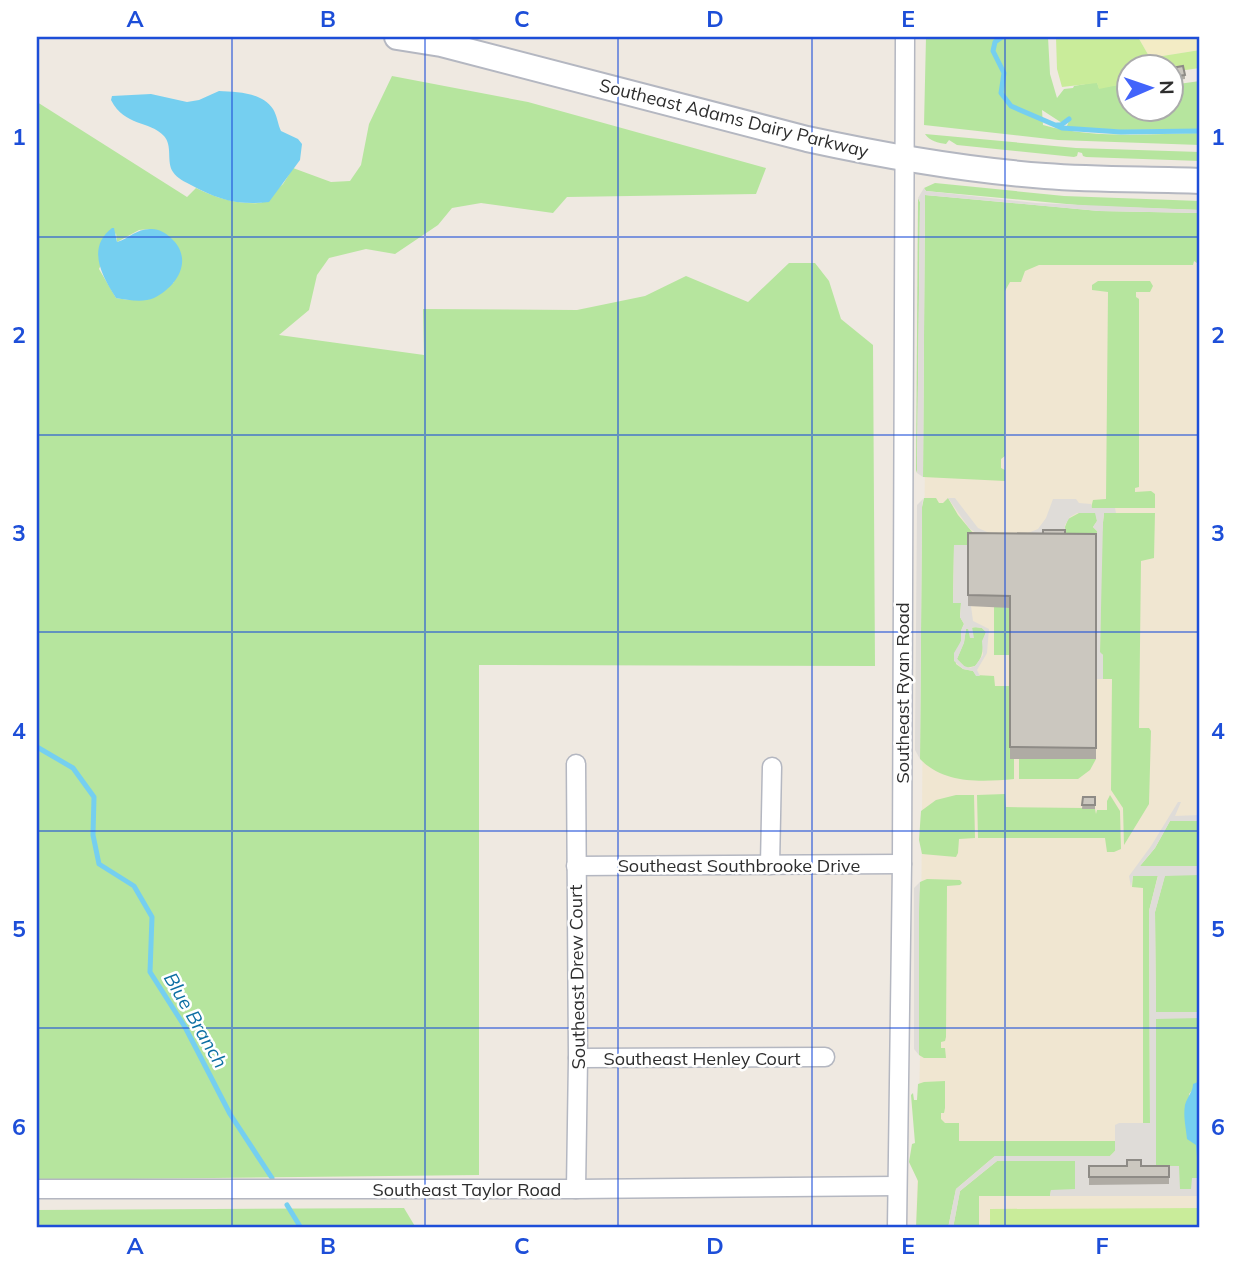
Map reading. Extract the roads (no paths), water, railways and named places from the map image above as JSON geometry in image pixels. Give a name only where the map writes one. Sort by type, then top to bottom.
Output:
[{"type":"main road","name":"Southeast Adams Dairy Parkway","points":[[397,37],[441,44],[807,139],[904,158],[1045,176],[1200,181]]},
{"type":"street","name":"Southeast Ryan Road","points":[[897,1228],[902,864],[905,37]]},
{"type":"street","name":"Southeast Drew Court","points":[[576,764],[579,1058],[576,1189]]},
{"type":"street","points":[[770,865],[772,767]]},
{"type":"street","name":"Southeast Southbrooke Drive","points":[[576,866],[902,864]]},
{"type":"street","name":"Southeast Henley Court","points":[[579,1058],[825,1057]]},
{"type":"street","name":"Southeast Taylor Road","points":[[37,1189],[897,1186]]},
{"type":"water","points":[[219,91],[248,94],[262,99],[276,114],[281,131],[298,139],[302,144],[300,160],[269,202],[228,200],[181,180],[171,168],[168,144],[164,136],[123,115],[111,100],[112,96],[151,94],[187,102]]},
{"type":"water","points":[[112,228],[117,242],[147,229],[155,229],[171,238],[178,246],[182,263],[170,287],[150,300],[116,298],[102,271],[98,253],[104,236]]},
{"type":"water","points":[[1200,1081],[1200,1159],[1197,1157],[1196,1145],[1187,1139],[1184,1113],[1193,1084]]},
{"type":"waterway","points":[[1002,37],[995,42],[993,51],[1004,73],[1001,93],[1011,106],[1062,128],[1121,132],[1200,131]]},
{"type":"waterway","points":[[1057,125],[1069,119]]},
{"type":"waterway","name":"Blue Branch","points":[[37,747],[73,768],[94,797],[93,835],[99,864],[134,886],[152,917],[150,972],[185,1027],[230,1114],[272,1178]]},
{"type":"waterway","name":"Blue Branch","points":[[287,1205],[301,1228]]}]
